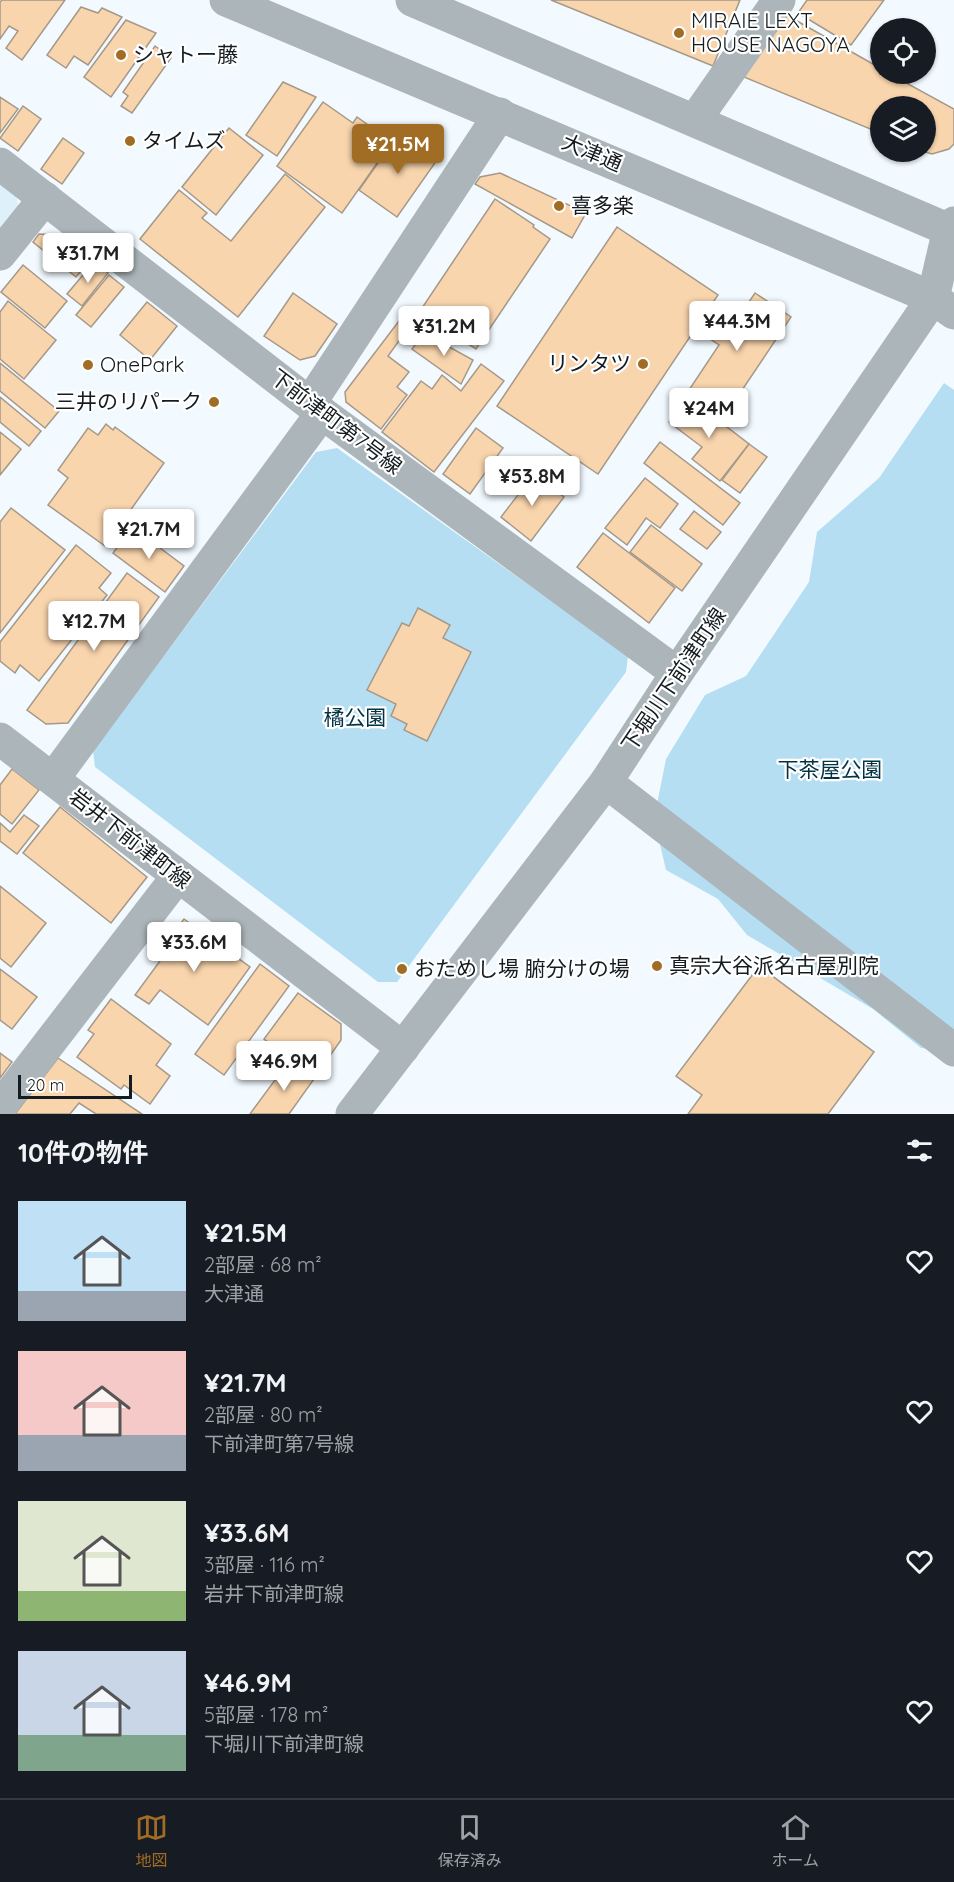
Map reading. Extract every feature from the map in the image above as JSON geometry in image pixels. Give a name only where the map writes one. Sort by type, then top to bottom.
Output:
[{"type":"street","name":"大津通","points":[[226,0],[500,114],[944,305]]},
{"type":"street","points":[[412,0],[952,228]]},
{"type":"street","points":[[695,120],[779,0]]},
{"type":"street","points":[[53,779],[316,408],[500,114]]},
{"type":"street","name":"下前津町第7号線","points":[[0,164],[316,408],[677,673]]},
{"type":"street","points":[[0,254],[45,198]]},
{"type":"street","name":"下堀川下前津町線","points":[[352,1114],[606,782],[677,673],[944,305],[952,228]]},
{"type":"street","name":"岩井下前津町線","points":[[0,739],[403,1048]]},
{"type":"street","points":[[606,782],[954,1050]]},
{"type":"street","points":[[0,1107],[178,876]]},
{"type":"shaded area","points":[[0,183],[16,194],[18,206],[0,229]]},
{"type":"green space","name":"下茶屋公園","points":[[944,383],[954,390],[954,1052],[921,1048],[873,1009],[747,935],[718,899],[666,870],[654,819],[666,759],[705,695],[746,676],[809,582],[817,532],[879,478]]},
{"type":"green space","name":"橘公園","points":[[337,448],[628,656],[626,672],[397,982],[378,982],[95,767],[93,751],[316,452]]},
{"type":"building","points":[[2,0],[65,0],[22,60],[6,48],[18,31],[9,26],[0,39],[0,2]]},
{"type":"building","name":"MIRAIE LEXT HOUSE NAGOYA","points":[[551,0],[740,0],[713,66]]},
{"type":"building","points":[[807,0],[884,0],[851,45],[798,13]]},
{"type":"building","points":[[81,7],[98,13],[102,8],[122,17],[88,65],[74,56],[66,68],[47,55]]},
{"type":"building","points":[[783,13],[870,62],[870,84],[908,84],[930,96],[870,96],[870,129],[739,75]]},
{"type":"building","name":"シャトー藤","points":[[126,20],[156,33],[111,97],[84,77]]},
{"type":"building","points":[[155,46],[171,58],[132,113],[121,106],[128,96],[123,92]]},
{"type":"building","points":[[283,82],[316,97],[277,156],[246,135]]},
{"type":"building","points":[[0,97],[18,109],[0,133]]},
{"type":"building","points":[[936,99],[954,109],[954,144],[949,149],[936,153]]},
{"type":"building","points":[[323,102],[353,123],[357,117],[392,142],[342,213],[277,166]]},
{"type":"building","points":[[23,106],[41,119],[18,151],[0,138]]},
{"type":"building","points":[[229,128],[263,155],[216,215],[182,187]]},
{"type":"building","points":[[399,133],[437,160],[397,217],[359,190]]},
{"type":"building","points":[[63,138],[84,153],[62,184],[41,169]]},
{"type":"building","points":[[500,173],[586,213],[572,238],[475,184],[480,177]]},
{"type":"building","points":[[285,174],[325,207],[238,317],[140,239],[179,190],[207,213],[202,218],[231,241]]},
{"type":"building","points":[[495,199],[534,225],[533,227],[550,239],[476,349],[418,314]]},
{"type":"building","points":[[617,227],[718,295],[598,474],[497,406]]},
{"type":"building","points":[[39,234],[59,235],[90,260],[76,277],[33,242]]},
{"type":"building","points":[[94,262],[108,273],[82,306],[67,294]]},
{"type":"building","points":[[23,265],[67,301],[45,328],[1,292]]},
{"type":"building","points":[[109,275],[124,287],[91,327],[76,315]]},
{"type":"building","points":[[293,293],[337,324],[315,356],[300,360],[264,336]]},
{"type":"building","points":[[755,293],[791,317],[724,417],[687,393],[719,345],[697,330],[709,312],[732,327]]},
{"type":"building","points":[[8,301],[56,340],[24,379],[0,359],[0,312]]},
{"type":"building","points":[[147,302],[177,326],[150,360],[120,335]]},
{"type":"building","points":[[402,317],[419,330],[409,343],[401,338],[388,356],[409,372],[397,387],[407,395],[381,429],[346,402],[345,392]]},
{"type":"building","points":[[424,333],[473,360],[461,384],[412,349]]},
{"type":"building","points":[[0,363],[59,411],[45,428],[0,391]]},
{"type":"building","points":[[481,364],[504,381],[434,472],[382,432],[421,381],[432,389],[442,375],[461,391]]},
{"type":"building","points":[[0,397],[41,431],[29,446],[0,422]]},
{"type":"building","points":[[688,397],[749,444],[720,481],[692,459],[702,447],[669,422]]},
{"type":"building","points":[[106,424],[113,430],[115,427],[164,463],[105,546],[48,505],[68,478],[58,470],[88,428],[98,435]]},
{"type":"building","points":[[476,428],[503,448],[470,494],[443,474]]},
{"type":"building","points":[[0,432],[21,449],[0,475]]},
{"type":"building","points":[[660,442],[740,503],[723,525],[644,463]]},
{"type":"building","points":[[749,444],[767,457],[740,493],[722,480]]},
{"type":"building","points":[[534,474],[564,497],[531,541],[501,517]]},
{"type":"building","points":[[645,478],[678,504],[660,528],[646,518],[627,545],[605,528]]},
{"type":"building","points":[[11,508],[65,550],[0,633],[0,522]]},
{"type":"building","points":[[694,511],[721,532],[707,549],[680,529]]},
{"type":"building","points":[[651,525],[702,564],[682,591],[630,552]]},
{"type":"building","points":[[132,527],[184,566],[165,592],[113,553]]},
{"type":"building","points":[[603,533],[675,588],[649,623],[577,567]]},
{"type":"building","points":[[76,545],[111,573],[99,588],[107,595],[39,681],[20,665],[15,673],[0,661],[0,642]]},
{"type":"building","points":[[127,573],[159,597],[68,723],[46,724],[27,710]]},
{"type":"building","points":[[418,608],[450,625],[443,638],[471,652],[427,741],[404,730],[407,724],[391,716],[396,704],[367,690],[402,623],[409,626]]},
{"type":"building","points":[[12,769],[39,790],[12,824],[0,814],[0,785]]},
{"type":"building","points":[[60,807],[147,877],[111,923],[23,853]]},
{"type":"building","points":[[24,815],[39,826],[17,854],[0,841],[0,823],[10,832]]},
{"type":"building","points":[[0,886],[46,923],[11,967],[0,958]]},
{"type":"building","points":[[184,919],[250,967],[208,1025],[160,990],[149,1004],[135,995],[160,961],[155,958]]},
{"type":"building","points":[[260,964],[289,986],[224,1075],[195,1054]]},
{"type":"building","points":[[759,966],[874,1052],[828,1114],[688,1114],[702,1095],[676,1076]]},
{"type":"building","points":[[0,969],[37,997],[12,1029],[0,1020]]},
{"type":"building","points":[[298,993],[341,1024],[341,1040],[315,1077],[264,1039]]},
{"type":"building","points":[[111,999],[171,1044],[156,1065],[170,1076],[150,1104],[124,1085],[121,1089],[77,1057],[94,1034],[88,1030]]},
{"type":"building","points":[[0,1053],[12,1062],[0,1078]]},
{"type":"building","points":[[58,1058],[142,1114],[96,1114],[79,1103],[70,1114],[15,1114]]},
{"type":"building","points":[[289,1061],[314,1079],[289,1114],[250,1114]]},
{"type":"place","name":"MIRAIE LEXT HOUSE NAGOYA","points":[[679,33]]},
{"type":"place","name":"シャトー藤","points":[[121,55]]},
{"type":"place","name":"タイムズ","points":[[130,141]]},
{"type":"place","name":"喜多楽","points":[[559,206]]},
{"type":"place","name":"リンタツ","points":[[643,364]]},
{"type":"place","name":"OnePark","points":[[88,365]]},
{"type":"place","name":"三井のリパーク","points":[[214,402]]},
{"type":"place","name":"真宗大谷派名古屋別院","points":[[657,966]]},
{"type":"place","name":"おためし場 腑分けの場","points":[[402,969]]}]
